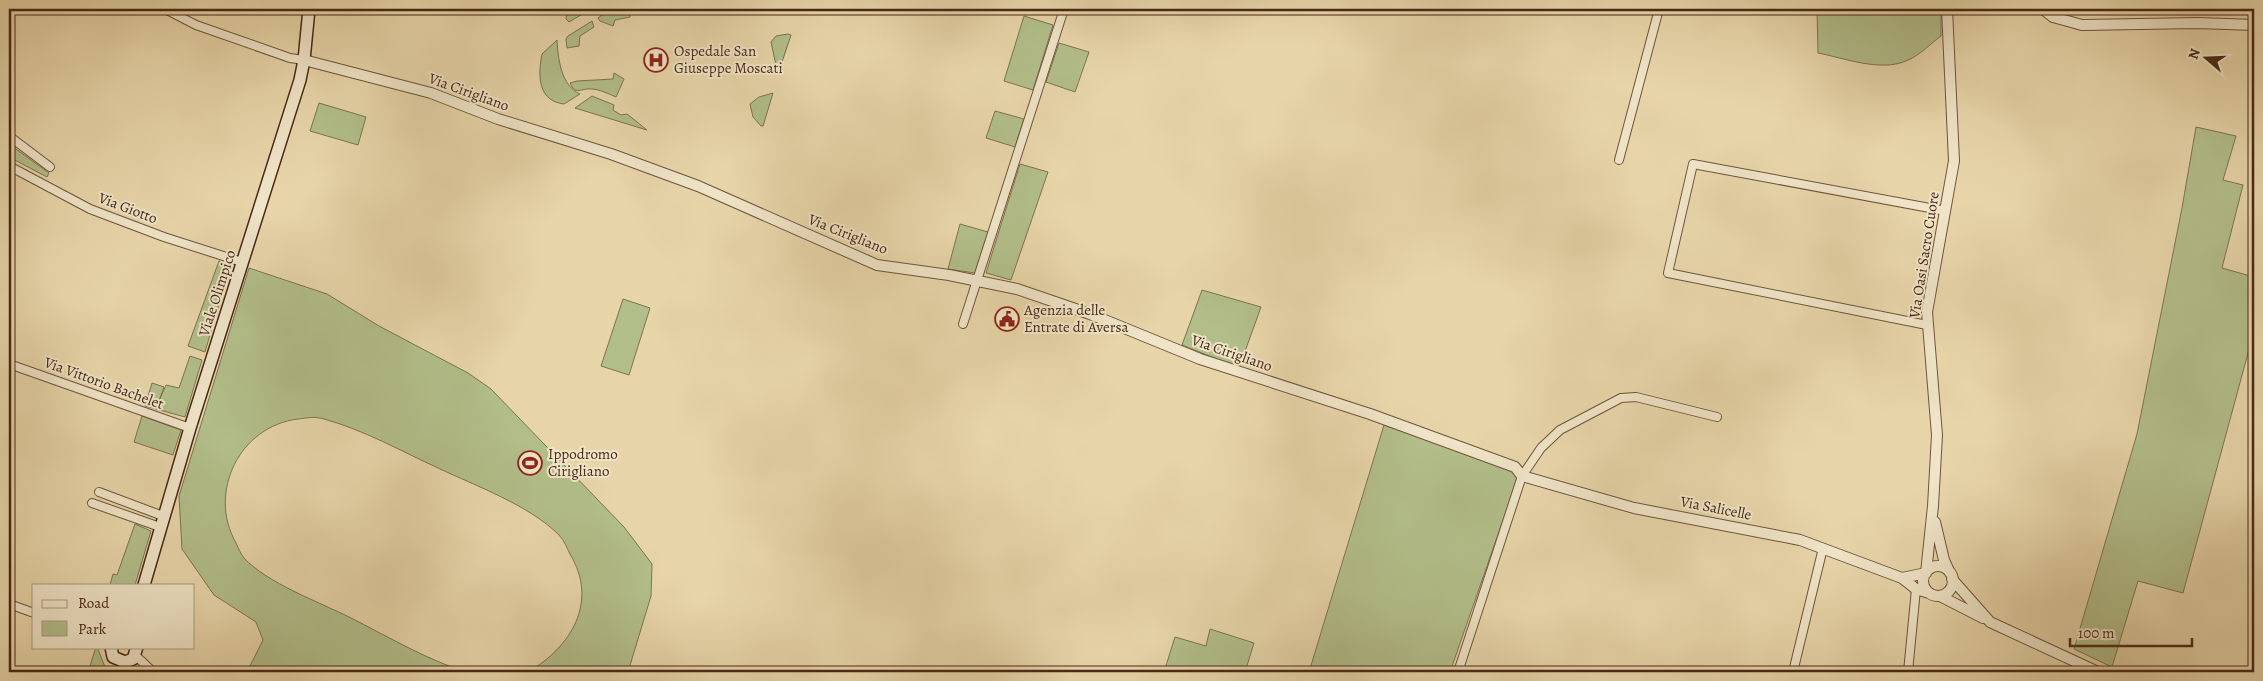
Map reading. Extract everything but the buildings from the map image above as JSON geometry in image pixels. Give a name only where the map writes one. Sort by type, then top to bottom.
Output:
[{"type":"main road","name":"Viale Olimpico","points":[[144,584],[190,428],[304,60],[309,9]]},
{"type":"main road","points":[[111,648],[113,657],[119,667],[129,661],[136,651]]},
{"type":"street","name":"Via Cirigliano","points":[[164,9],[196,25],[290,58],[337,67],[431,93],[498,119],[628,161],[706,189],[876,265],[979,280],[1017,289],[1090,314],[1200,360],[1370,414],[1515,467],[1522,476]]},
{"type":"street","points":[[964,324],[1064,9]]},
{"type":"street","points":[[1619,160],[1659,9]]},
{"type":"street","name":"Via Oasi Sacro Cuore","points":[[1926,573],[1933,506],[1937,418],[1927,325],[1928,299],[1954,161],[1951,54],[1947,9]]},
{"type":"street","points":[[2043,9],[2053,17],[2082,25],[2198,23],[2254,25]]},
{"type":"street","points":[[9,136],[50,167]]},
{"type":"street","points":[[1927,325],[1668,273],[1693,164],[1946,211]]},
{"type":"street","name":"Via Giotto","points":[[9,166],[90,209],[164,237],[242,262]]},
{"type":"street","name":"Via Vittorio Bachelet","points":[[9,364],[190,428]]},
{"type":"street","points":[[1458,672],[1522,476],[1541,448],[1560,430],[1621,398],[1636,397],[1717,416]]},
{"type":"street","name":"Via Salicelle","points":[[1522,476],[1634,508],[1800,540],[1902,578],[1916,589]]},
{"type":"street","points":[[99,492],[162,522]]},
{"type":"street","points":[[92,503],[162,522]]},
{"type":"street","name":"Via Oasi Sacro Cuore","points":[[1933,506],[1938,540],[1951,576],[1990,622],[2098,672]]},
{"type":"street","points":[[1794,672],[1823,548]]},
{"type":"street","points":[[1902,578],[1926,573],[1938,566],[1951,576],[1948,592],[1940,596]]},
{"type":"street","points":[[1926,573],[1924,586],[1929,593]]},
{"type":"street","points":[[1908,672],[1916,589],[1940,596],[1990,622]]},
{"type":"street","points":[[9,604],[32,612]]},
{"type":"street","points":[[136,651],[153,672]]},
{"type":"green space","points":[[567,9],[591,9],[569,22],[566,19]]},
{"type":"green space","points":[[637,9],[637,11],[630,12],[630,17],[615,20],[613,26],[600,21],[598,18],[606,12]]},
{"type":"green space","points":[[1817,9],[1941,11],[1941,36],[1915,56],[1896,64],[1874,65],[1850,61],[1818,53]]},
{"type":"green space","points":[[1024,16],[1053,25],[1033,90],[1004,81]]},
{"type":"green space","points":[[592,21],[594,27],[580,36],[579,46],[567,48],[566,39],[568,36]]},
{"type":"green space","points":[[791,35],[779,71],[777,70],[771,42],[776,36]]},
{"type":"green space","points":[[557,40],[562,71],[569,85],[580,94],[564,104],[549,98],[544,92],[540,78],[542,54]]},
{"type":"green space","points":[[1059,43],[1089,52],[1075,92],[1046,82]]},
{"type":"green space","points":[[614,73],[624,79],[616,97],[594,89],[577,90],[570,83],[613,79]]},
{"type":"green space","points":[[773,93],[763,126],[761,126],[753,117],[750,104],[759,97]]},
{"type":"green space","points":[[592,96],[614,105],[613,110],[621,115],[627,114],[647,130],[575,108]]},
{"type":"green space","points":[[319,103],[366,117],[358,145],[310,131]]},
{"type":"green space","points":[[995,111],[1024,119],[1015,147],[986,138]]},
{"type":"green space","points":[[2196,127],[2236,136],[2223,180],[2243,185],[2222,268],[2254,277],[2254,331],[2183,593],[2138,581],[2112,667],[2074,649],[2137,434],[2182,208]]},
{"type":"green space","points":[[9,144],[49,173],[47,177],[9,157]]},
{"type":"green space","points":[[1020,164],[1048,172],[1011,280],[986,273]]},
{"type":"green space","points":[[960,224],[988,232],[975,273],[948,269]]},
{"type":"green space","points":[[219,261],[228,266],[229,270],[205,352],[188,346]]},
{"type":"green space","name":"Ippodromo Cirigliano","points":[[249,268],[327,294],[379,326],[468,373],[491,389],[624,527],[652,564],[651,596],[628,672],[528,672],[557,650],[576,622],[581,606],[582,589],[578,572],[562,539],[547,524],[518,505],[382,441],[339,424],[314,417],[277,424],[260,434],[245,448],[234,465],[228,483],[225,503],[228,523],[242,555],[254,567],[279,584],[421,654],[466,672],[247,672],[263,640],[256,622],[214,595],[182,549],[179,496]]},
{"type":"green space","points":[[1202,290],[1261,307],[1239,368],[1182,345]]},
{"type":"green space","points":[[623,299],[650,308],[629,375],[601,366]]},
{"type":"green space","points":[[190,356],[202,360],[185,417],[145,406],[152,383],[164,387],[159,401],[166,385],[179,388]]},
{"type":"green space","points":[[142,416],[181,430],[173,455],[134,442]]},
{"type":"green space","points":[[1384,425],[1511,469],[1517,477],[1450,672],[1309,672]]},
{"type":"green space","points":[[135,524],[151,531],[135,584],[110,584],[113,574],[117,575]]},
{"type":"green space","points":[[1210,629],[1254,643],[1245,672],[1164,672],[1175,637],[1206,646]]},
{"type":"green space","points":[[96,648],[97,648],[107,672],[88,672]]},
{"type":"place","name":"Ospedale San Giuseppe Moscati","points":[[656,60]]},
{"type":"place","name":"Agenzia delle Entrate di Aversa","points":[[1007,319]]},
{"type":"place","name":"Ippodromo Cirigliano","points":[[530,463]]}]
